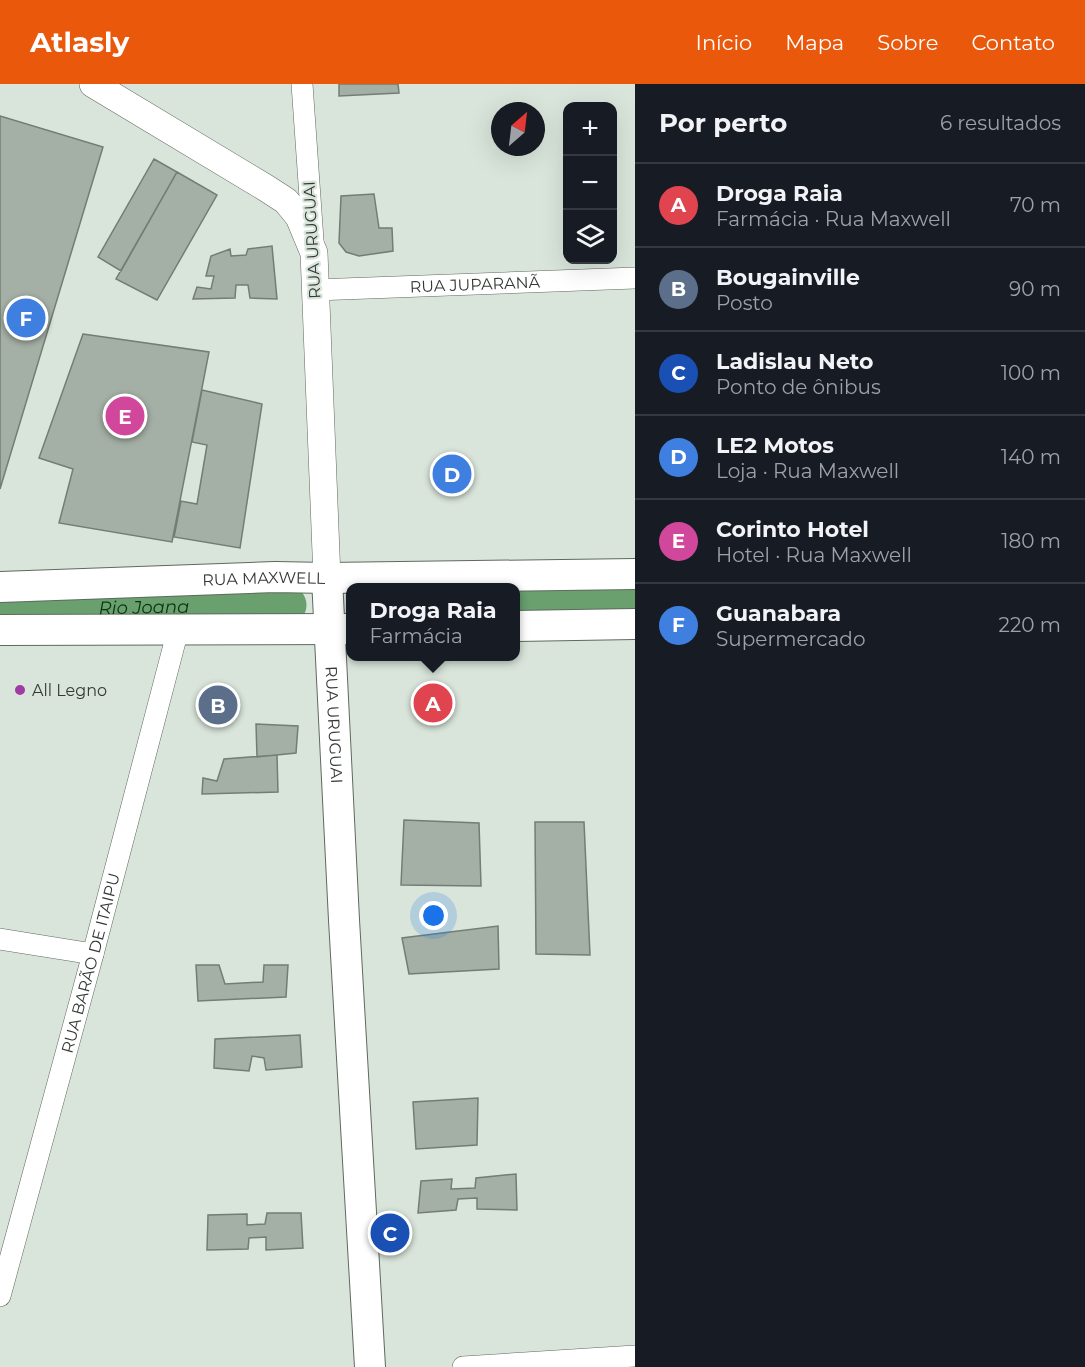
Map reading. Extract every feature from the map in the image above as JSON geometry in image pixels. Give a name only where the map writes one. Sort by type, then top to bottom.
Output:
[{"type":"main road","name":"RUA MAXWELL","points":[[0,587],[263,578],[635,574]]},
{"type":"main road","name":"RUA URUGUAI","points":[[327,578],[340,629],[344,920],[370,1367]]},
{"type":"main road","points":[[520,626],[635,624]]},
{"type":"main road","points":[[0,630],[340,629]]},
{"type":"street","points":[[93,84],[286,201],[299,217],[314,253]]},
{"type":"street","name":"RUA URUGUAI","points":[[302,84],[314,253],[327,578]]},
{"type":"street","name":"RUA JUPARANÃ","points":[[315,290],[635,278]]},
{"type":"street","name":"RUA BARÃO DE ITAIPU","points":[[0,1296],[178,630]]},
{"type":"street","points":[[0,939],[93,954]]},
{"type":"street","points":[[463,1367],[635,1356]]},
{"type":"building","points":[[339,84],[398,84],[399,93],[339,96]]},
{"type":"building","points":[[0,116],[103,147],[0,489]]},
{"type":"building","points":[[154,159],[177,172],[121,271],[98,257]]},
{"type":"building","points":[[177,172],[217,195],[157,300],[116,279]]},
{"type":"building","points":[[374,194],[379,228],[392,228],[393,251],[359,256],[346,252],[339,243],[341,196]]},
{"type":"building","points":[[272,246],[277,299],[250,298],[248,285],[236,285],[235,298],[193,299],[197,287],[211,289],[214,276],[206,276],[211,256],[230,249],[231,256],[246,255],[248,249]]},
{"type":"building","points":[[83,334],[209,352],[172,542],[59,523],[73,469],[39,458]]},
{"type":"building","points":[[202,390],[262,404],[240,548],[174,537],[181,501],[197,504],[207,445],[192,442]]},
{"type":"building","points":[[256,724],[298,726],[296,753],[257,757]]},
{"type":"building","points":[[277,755],[278,792],[202,794],[203,778],[217,781],[224,759]]},
{"type":"building","points":[[404,820],[479,823],[481,886],[401,885]]},
{"type":"building","points":[[535,822],[584,822],[590,955],[536,954]]},
{"type":"building","points":[[498,926],[499,969],[409,974],[402,938]]},
{"type":"building","points":[[196,965],[219,965],[225,984],[263,982],[264,965],[288,965],[286,997],[198,1001]]},
{"type":"building","points":[[300,1035],[302,1067],[266,1070],[264,1058],[252,1056],[249,1071],[214,1068],[215,1039]]},
{"type":"building","points":[[478,1098],[477,1145],[416,1149],[413,1102]]},
{"type":"building","points":[[516,1174],[517,1210],[477,1209],[477,1198],[458,1199],[456,1210],[418,1213],[421,1181],[452,1179],[451,1189],[475,1188],[476,1178]]},
{"type":"building","points":[[267,1213],[301,1213],[303,1248],[266,1250],[266,1237],[249,1238],[248,1249],[207,1250],[208,1215],[247,1214],[247,1225],[265,1224]]},
{"type":"waterway","name":"Rio Joana","points":[[520,602],[635,601]]},
{"type":"waterway","name":"Rio Joana","points":[[0,610],[287,605]]},
{"type":"place","name":"Guanabara","points":[[26,318]]},
{"type":"place","name":"Corinto Hotel","points":[[125,416]]},
{"type":"place","name":"LE2 Motos","points":[[452,474]]},
{"type":"place","name":"All Legno","points":[[20,690]]},
{"type":"place","name":"Droga Raia","points":[[433,703]]},
{"type":"place","name":"Bougainville","points":[[218,705]]},
{"type":"place","name":"Ladislau Neto","points":[[390,1233]]}]
